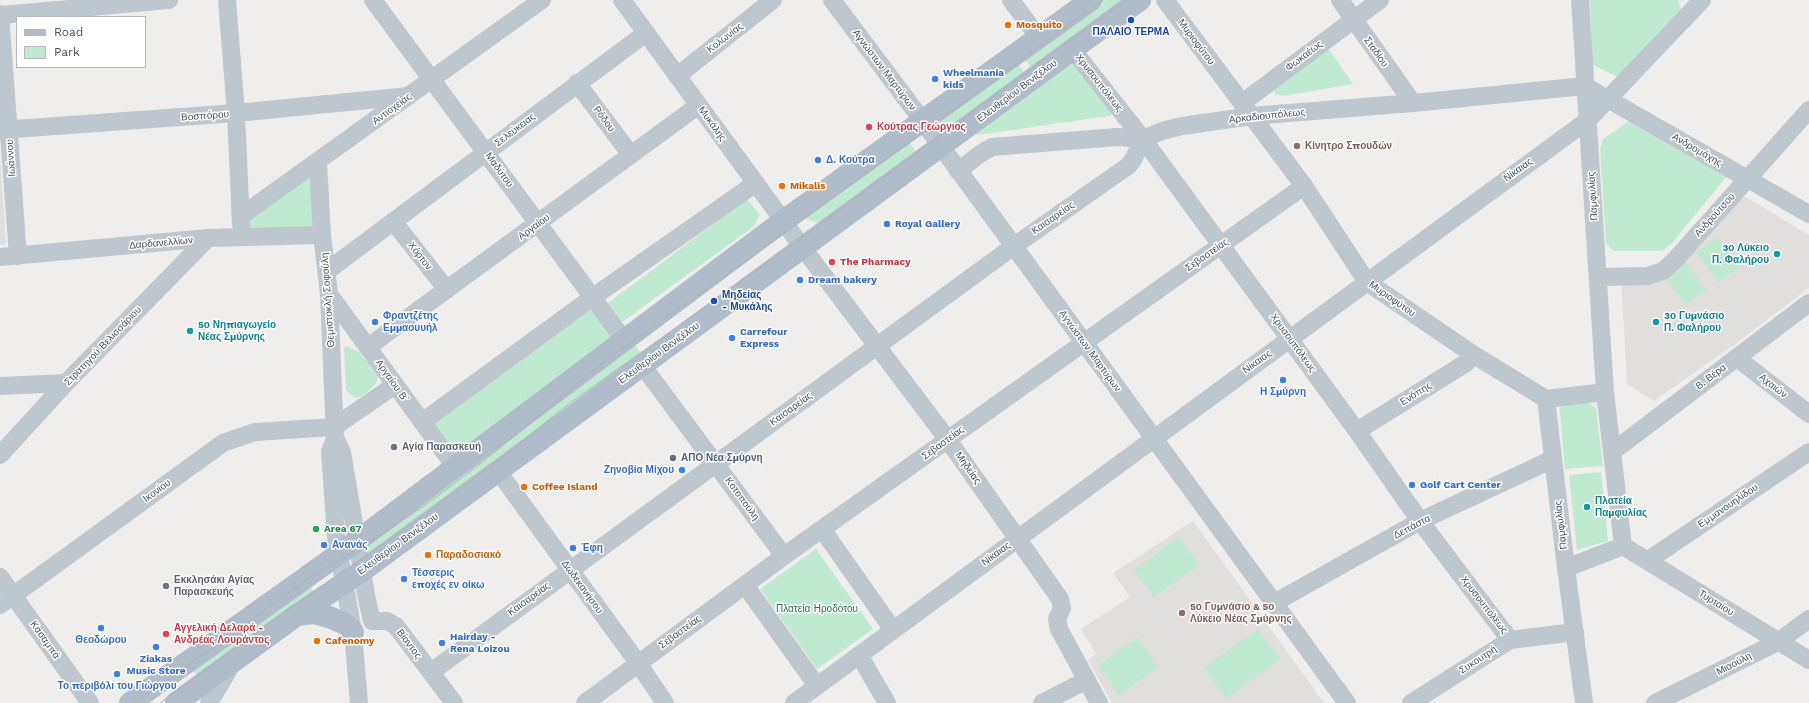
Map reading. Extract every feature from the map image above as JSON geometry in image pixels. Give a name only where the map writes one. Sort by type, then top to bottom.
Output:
[{"type":"main road","points":[[130,703],[339,552],[357,541],[783,221],[1091,0]]},
{"type":"main road","name":"Ελευθερίου Βενιζέλου","points":[[176,703],[297,615],[353,577],[1140,0]]},
{"type":"main road","points":[[297,615],[314,614],[329,617],[348,626],[353,632]]},
{"type":"street","points":[[0,14],[169,0]]},
{"type":"street","points":[[227,0],[236,114],[241,237]]},
{"type":"street","name":"Μαδύτου","points":[[373,0],[624,340]]},
{"type":"street","name":"Αντιοχείας","points":[[241,216],[542,0]]},
{"type":"street","name":"Μυκάλης","points":[[622,0],[803,248]]},
{"type":"street","name":"Κολωνίας","points":[[677,76],[773,0]]},
{"type":"street","name":"Αγνώστων Μαρτύρων","points":[[832,0],[1014,246],[1347,703]]},
{"type":"street","points":[[1011,0],[1039,38]]},
{"type":"street","name":"Μυριοφύτου","points":[[1165,0],[1304,186],[1367,282],[1474,355],[1546,399]]},
{"type":"street","name":"Σταδίου","points":[[1340,0],[1413,103]]},
{"type":"street","name":"Φωκαέως","points":[[1247,110],[1353,19],[1380,0]]},
{"type":"street","name":"Παμφυλίας","points":[[1580,0],[1599,278],[1605,392],[1623,546]]},
{"type":"street","name":"Νίκαιας","points":[[794,703],[1588,120],[1702,0]]},
{"type":"street","name":"Ιωάννου","points":[[0,14],[9,256]]},
{"type":"street","name":"Σελεύκειας","points":[[327,271],[646,33]]},
{"type":"street","name":"Χρυσουπόλεως","points":[[1072,49],[1143,139],[1357,431],[1420,521],[1510,640]]},
{"type":"street","name":"Ρόδου","points":[[577,83],[631,155]]},
{"type":"street","name":"Αρκαδιουπόλεως","points":[[958,171],[980,154],[992,147],[1117,137],[1143,139],[1162,131],[1247,110],[1413,103],[1585,86]]},
{"type":"street","name":"Ανδρομάχης","points":[[1585,86],[1809,214]]},
{"type":"street","name":"Βοσπόρου","points":[[5,129],[236,114],[410,96]]},
{"type":"street","name":"Αργαίου","points":[[368,347],[699,105]]},
{"type":"street","name":"Ανδρούτσου","points":[[1599,278],[1647,276],[1663,271],[1675,260],[1809,110]]},
{"type":"street","name":"Καισαρείας","points":[[431,672],[1014,246],[1128,166],[1133,160],[1143,139]]},
{"type":"street","name":"Θεμιστοκλή Σοφούλη","points":[[318,162],[322,234],[329,294],[335,432],[330,452],[339,552],[353,577]]},
{"type":"street","points":[[422,422],[593,298],[756,183]]},
{"type":"street","name":"Σεβαστείας","points":[[586,703],[784,556],[1304,186]]},
{"type":"street","name":"Χόρτον","points":[[393,221],[447,290]]},
{"type":"street","name":"Δαρδανελλίων","points":[[9,256],[208,238],[322,234]]},
{"type":"street","name":"Στρατηγού Βελισσάριου","points":[[0,455],[66,383],[208,238]]},
{"type":"street","name":"Μηδείας","points":[[803,248],[948,440],[1060,598],[1062,608],[1057,619],[1059,629],[1099,703]]},
{"type":"street","name":"Αργαίου Β᾽","points":[[329,294],[455,467]]},
{"type":"street","name":"Β. Βέρα","points":[[1612,452],[1809,303]]},
{"type":"street","name":"Ενόπης","points":[[1357,431],[1466,363],[1474,355]]},
{"type":"street","name":"Αχαιών","points":[[1737,358],[1809,414]]},
{"type":"street","name":"Κοτοπούλη","points":[[642,365],[784,556]]},
{"type":"street","points":[[0,386],[66,383]]},
{"type":"street","points":[[335,432],[395,385]]},
{"type":"street","points":[[1546,399],[1605,392]]},
{"type":"street","name":"Παμφυλίας","points":[[1546,399],[1584,703]]},
{"type":"street","name":"Ικονίου","points":[[7,600],[223,443],[255,432],[335,432]]},
{"type":"street","name":"Θεμιστοκλή Σοφούλη","points":[[335,432],[342,452],[357,541],[353,577],[353,632],[359,703]]},
{"type":"street","name":"Εμμανουηλίδου","points":[[1647,561],[1809,452]]},
{"type":"street","name":"Δεπάστα","points":[[1274,603],[1420,521],[1553,459]]},
{"type":"street","name":"Δωδεκανήσου","points":[[498,471],[638,663],[665,703]]},
{"type":"street","points":[[822,529],[893,630]]},
{"type":"street","points":[[1566,568],[1623,546]]},
{"type":"street","name":"Τυρταίου","points":[[1623,546],[1809,660]]},
{"type":"street","name":"Κασαμπά","points":[[0,577],[7,600],[90,703]]},
{"type":"street","points":[[353,577],[372,621],[353,632]]},
{"type":"street","points":[[745,586],[817,686]]},
{"type":"street","name":"Μιαούλη","points":[[1656,703],[1778,642],[1809,619]]},
{"type":"street","name":"Βίαντος","points":[[372,621],[387,622],[396,626],[454,703]]},
{"type":"street","name":"Συκουτρή","points":[[1411,703],[1510,640],[1576,632]]},
{"type":"street","points":[[859,655],[887,703]]},
{"type":"street","points":[[209,703],[234,661]]},
{"type":"street","points":[[1042,703],[1087,680]]},
{"type":"shaded area","points":[[0,152],[6,245],[0,245]]},
{"type":"shaded area","points":[[1741,194],[1809,235],[1809,288],[1738,342],[1654,401],[1627,384],[1621,274],[1672,267]]},
{"type":"shaded area","name":"5ο Γυμνάσιο & 5ο Λύκειο Νέας Σμύρνης","points":[[1193,521],[1324,703],[1112,703],[1088,660],[1096,654],[1081,629],[1130,597],[1113,573]]},
{"type":"green space","points":[[1097,0],[1136,0],[1035,73],[1022,55]]},
{"type":"green space","points":[[1590,0],[1678,0],[1681,9],[1617,77],[1592,64]]},
{"type":"green space","points":[[1328,48],[1353,84],[1283,96],[1275,94],[1274,90]]},
{"type":"green space","points":[[1014,59],[1029,78],[953,136],[937,116]]},
{"type":"green space","points":[[1072,59],[1115,115],[978,135],[974,132]]},
{"type":"green space","points":[[1628,122],[1637,124],[1727,176],[1672,243],[1662,251],[1614,251],[1606,244],[1600,149],[1603,139]]},
{"type":"green space","points":[[908,140],[919,156],[825,225],[800,217]]},
{"type":"green space","points":[[318,162],[322,235],[240,228]]},
{"type":"green space","points":[[747,199],[760,215],[753,227],[622,322],[608,303]]},
{"type":"green space","points":[[1717,237],[1739,267],[1719,282],[1696,252]]},
{"type":"green space","points":[[1684,261],[1706,290],[1686,305],[1664,276]]},
{"type":"green space","points":[[592,309],[618,338],[456,462],[431,425]]},
{"type":"green space","points":[[631,340],[646,360],[368,563],[365,540]]},
{"type":"green space","points":[[347,346],[359,352],[377,375],[375,385],[362,396],[355,398],[346,390],[344,348]]},
{"type":"green space","points":[[1586,400],[1596,408],[1603,466],[1565,469],[1559,403]]},
{"type":"green space","points":[[1601,472],[1608,541],[1577,550],[1569,475]]},
{"type":"green space","points":[[1179,537],[1199,565],[1154,597],[1134,570]]},
{"type":"green space","name":"Πλατεία Ηροδότου","points":[[816,549],[873,629],[817,669],[760,589]]},
{"type":"green space","points":[[305,579],[319,599],[201,681],[189,664]]},
{"type":"green space","points":[[1258,629],[1280,659],[1226,698],[1204,668]]},
{"type":"green space","points":[[1137,637],[1158,667],[1119,695],[1098,665]]},
{"type":"tram line","points":[[135,703],[311,577],[387,531],[431,501],[485,460],[605,361],[774,241],[1103,0]]},
{"type":"tram line","points":[[160,703],[292,607],[411,525],[491,466],[570,403],[798,241],[1028,71],[1127,0]]},
{"type":"place","name":"ΠΑΛΑΙΟ ΤΕΡΜΑ","points":[[1131,20]]},
{"type":"place","name":"Mosquito","points":[[1008,25]]},
{"type":"place","name":"Wheelmania kids","points":[[935,79]]},
{"type":"place","name":"Κούτρας Γεώργιος","points":[[869,127]]},
{"type":"place","name":"Κίνητρο Σπουδών","points":[[1297,146]]},
{"type":"place","name":"Δ. Κούτρα","points":[[818,160]]},
{"type":"place","name":"Mikalis","points":[[782,186]]},
{"type":"place","name":"Royal Gallery","points":[[887,224]]},
{"type":"place","name":"3ο Λύκειο Π. Φαλήρου","points":[[1777,254]]},
{"type":"place","name":"The Pharmacy","points":[[832,262]]},
{"type":"place","name":"Dream bakery","points":[[800,280]]},
{"type":"place","name":"Μηδείας - Μυκάλης","points":[[714,301]]},
{"type":"place","name":"Φραντζέτης Εμμαουυήλ","points":[[375,322]]},
{"type":"place","name":"3ο Γυμνάσιο Π. Φαλήρου","points":[[1656,322]]},
{"type":"place","name":"5ο Νηπιαγωγείο Νέας Σμύρνης","points":[[190,331]]},
{"type":"place","name":"Carrefour Express","points":[[732,338]]},
{"type":"place","name":"Η Σμύρνη","points":[[1283,380]]},
{"type":"place","name":"Αγία Παρασκευή","points":[[394,447]]},
{"type":"place","name":"ΑΠΟ Νέα Σμύρνη","points":[[673,458]]},
{"type":"place","name":"Ζηνοβία Μίχου","points":[[682,470]]},
{"type":"place","name":"Golf Cart Center","points":[[1412,485]]},
{"type":"place","name":"Coffee Island","points":[[524,487]]},
{"type":"place","name":"Πλατεία Παμφυλίας","points":[[1587,507]]},
{"type":"place","name":"Area 67","points":[[316,529]]},
{"type":"place","name":"Ανανάς","points":[[324,545]]},
{"type":"place","name":"Έφη","points":[[573,548]]},
{"type":"place","name":"Παραδοσιακό","points":[[428,555]]},
{"type":"place","name":"Τέσσερις εποχές εν οίκω","points":[[404,579]]},
{"type":"place","name":"Εκκλησάκι Αγίας Παρασκευής","points":[[166,586]]},
{"type":"place","name":"5ο Γυμνάσιο & 5ο Λύκειο Νέας Σμύρνης","points":[[1182,613]]},
{"type":"place","name":"Θεοδώρου","points":[[101,628]]},
{"type":"place","name":"Αγγελική Δελαρά - Ανδρέας Λουράντος","points":[[166,634]]},
{"type":"place","name":"Cafenomy","points":[[317,641]]},
{"type":"place","name":"Hairday - Rena Loizou","points":[[442,643]]},
{"type":"place","name":"Ziakas Music Store","points":[[156,647]]},
{"type":"place","name":"Το περιβόλι του Γιώργου","points":[[117,674]]}]
